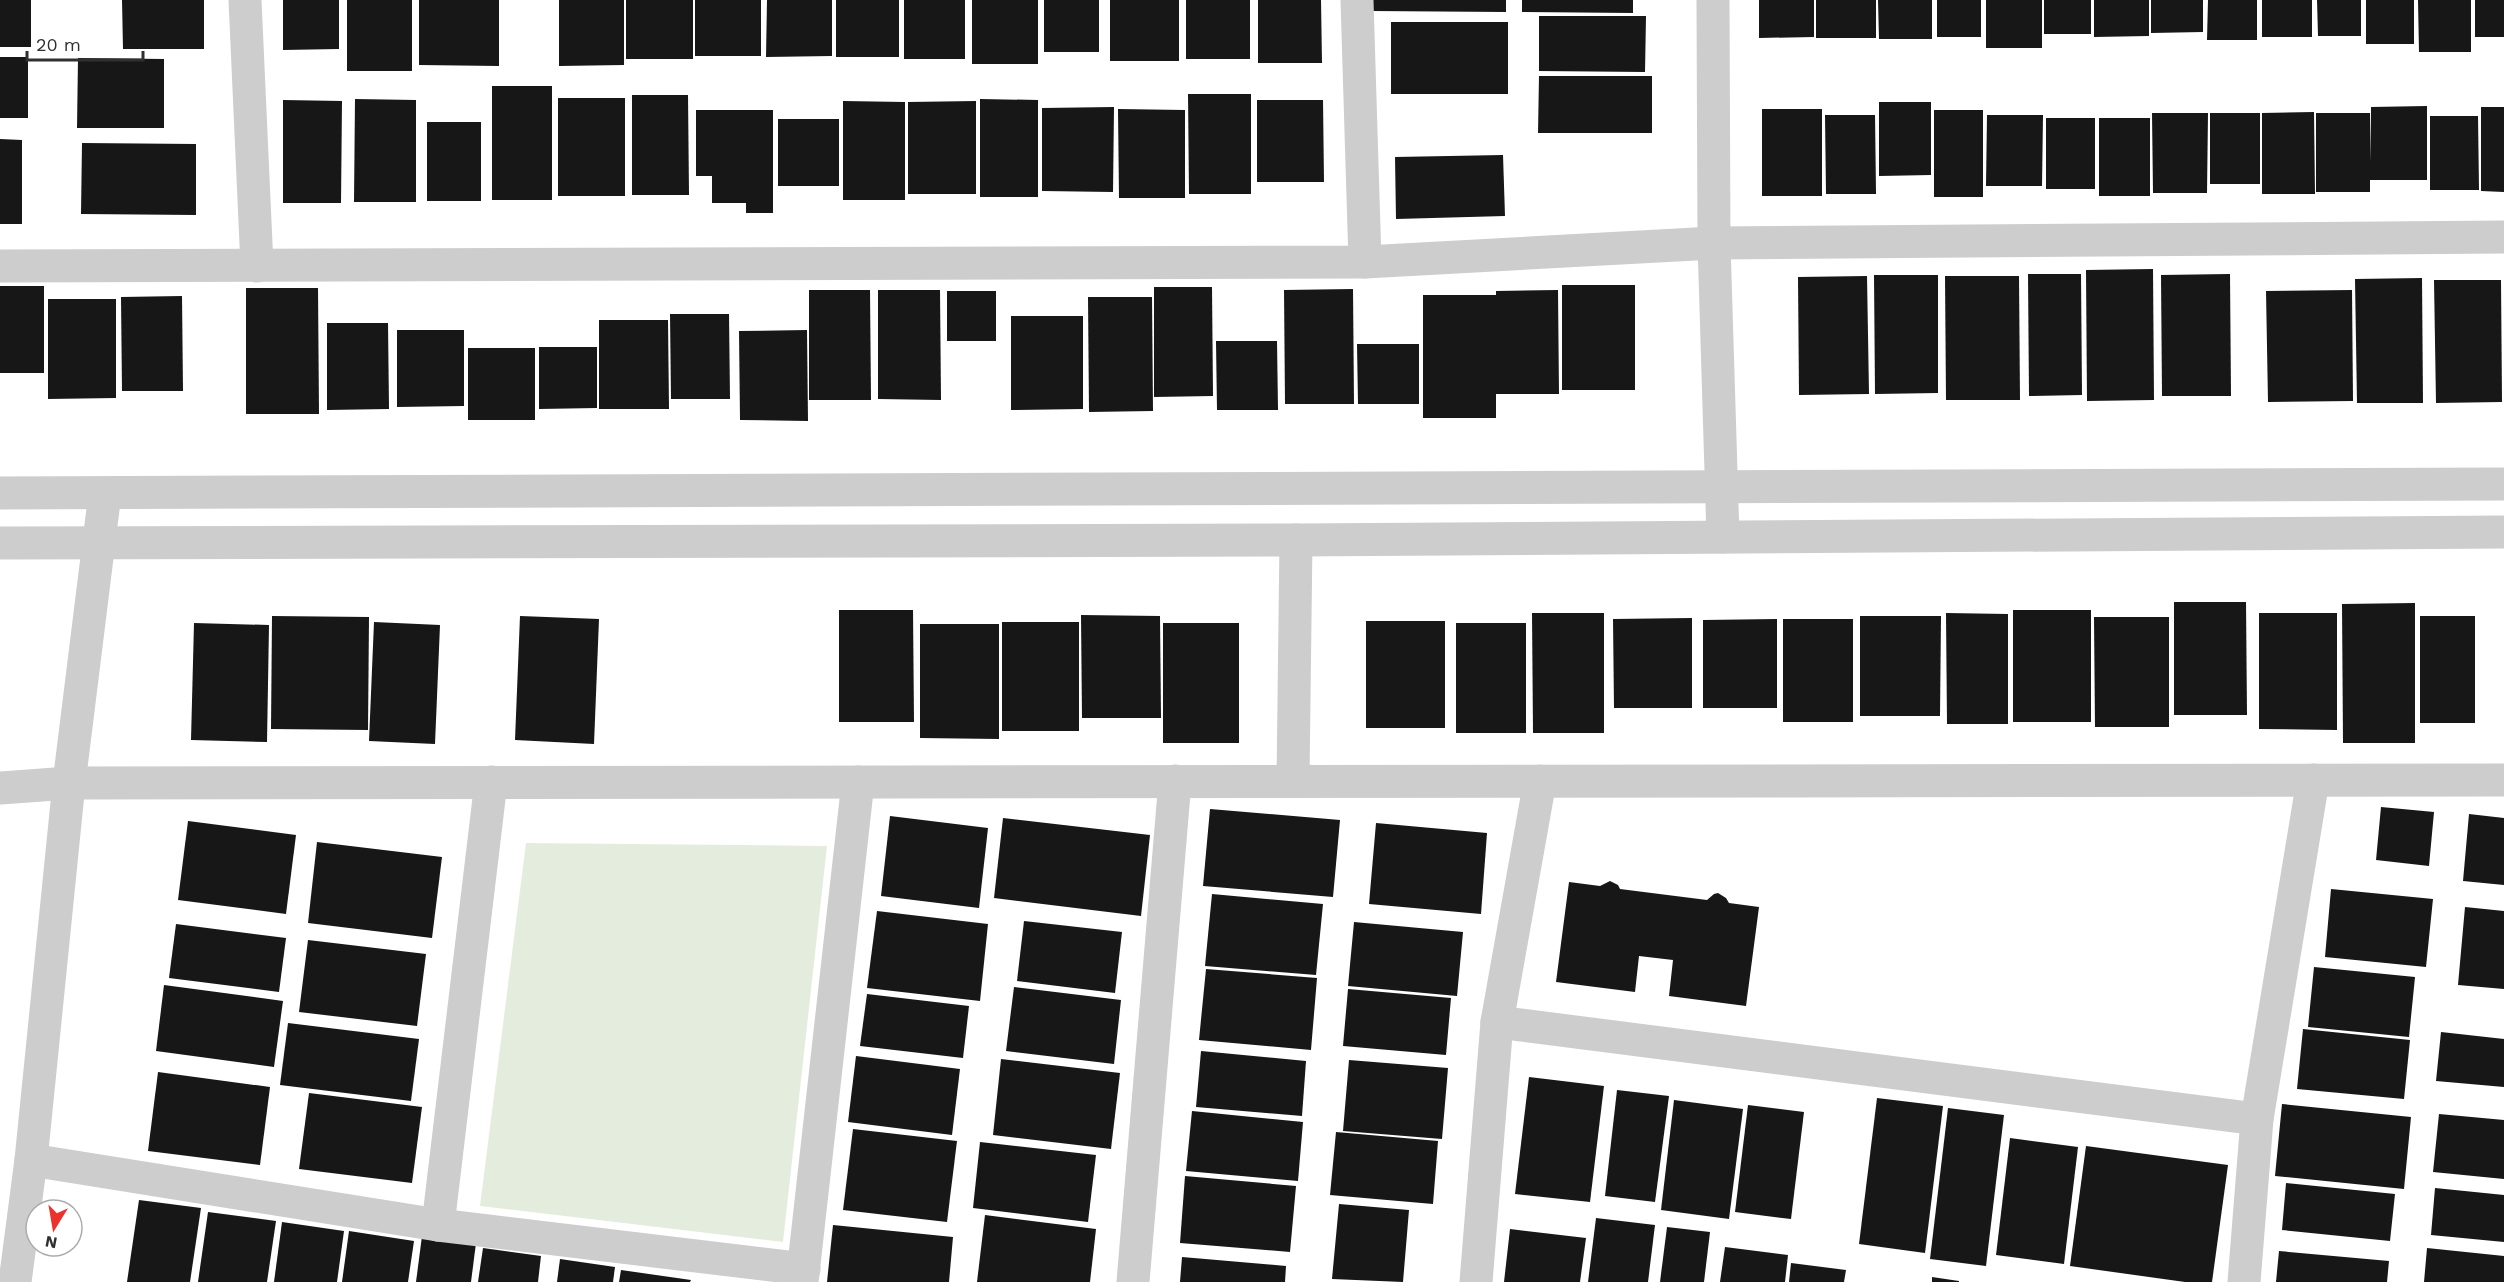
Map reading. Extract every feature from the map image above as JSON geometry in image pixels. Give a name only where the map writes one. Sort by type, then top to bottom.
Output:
[{"type":"street","points":[[245,0],[257,266]]},
{"type":"street","points":[[1357,0],[1365,262]]},
{"type":"street","points":[[1713,0],[1714,243],[1723,537]]},
{"type":"street","points":[[0,266],[1365,262],[1714,243],[2504,237]]},
{"type":"street","points":[[0,493],[2504,484]]},
{"type":"street","points":[[15,1282],[31,1160],[69,783],[105,493]]},
{"type":"street","points":[[0,543],[1296,540],[2504,532]]},
{"type":"street","points":[[1293,781],[1296,540]]},
{"type":"street","points":[[2244,1282],[2257,1119],[2313,780]]},
{"type":"street","points":[[0,788],[69,783],[2504,780]]},
{"type":"street","points":[[1133,1282],[1175,781]]},
{"type":"street","points":[[1476,1282],[1497,1022],[1540,781]]},
{"type":"street","points":[[438,1225],[491,782]]},
{"type":"street","points":[[31,1160],[438,1225],[803,1276],[858,782]]},
{"type":"street","points":[[1497,1022],[2257,1119]]},
{"type":"green space","points":[[526,843],[827,846],[783,1242],[480,1206]]},
{"type":"building","points":[[0,0],[31,0],[31,47],[0,47]]},
{"type":"building","points":[[122,0],[204,0],[204,49],[123,49]]},
{"type":"building","points":[[283,0],[339,0],[339,49],[283,50]]},
{"type":"building","points":[[347,0],[412,0],[412,71],[347,71]]},
{"type":"building","points":[[419,0],[499,0],[499,66],[419,65]]},
{"type":"building","points":[[559,0],[624,0],[624,65],[559,66]]},
{"type":"building","points":[[626,0],[693,0],[693,59],[626,59]]},
{"type":"building","points":[[695,0],[761,0],[761,56],[695,56]]},
{"type":"building","points":[[767,0],[832,0],[832,56],[766,57]]},
{"type":"building","points":[[836,0],[899,0],[899,57],[836,57]]},
{"type":"building","points":[[904,0],[965,0],[965,59],[904,59]]},
{"type":"building","points":[[972,0],[1038,0],[1038,64],[972,64]]},
{"type":"building","points":[[1044,0],[1099,0],[1099,52],[1044,52]]},
{"type":"building","points":[[1110,0],[1179,0],[1179,61],[1110,61]]},
{"type":"building","points":[[1186,0],[1250,0],[1250,59],[1186,59]]},
{"type":"building","points":[[1258,0],[1321,0],[1322,63],[1258,63]]},
{"type":"building","points":[[1371,0],[1506,0],[1506,12],[1371,11]]},
{"type":"building","points":[[1522,0],[1633,0],[1633,13],[1522,12]]},
{"type":"building","points":[[1759,0],[1814,0],[1814,37],[1759,38]]},
{"type":"building","points":[[1816,0],[1876,0],[1876,38],[1816,38]]},
{"type":"building","points":[[1878,0],[1932,0],[1932,39],[1879,39]]},
{"type":"building","points":[[1937,0],[1981,0],[1981,37],[1937,37]]},
{"type":"building","points":[[1986,0],[2042,0],[2042,48],[1986,48]]},
{"type":"building","points":[[2044,0],[2091,0],[2091,34],[2044,34]]},
{"type":"building","points":[[2094,0],[2149,0],[2149,36],[2094,37]]},
{"type":"building","points":[[2151,0],[2203,0],[2203,32],[2151,33]]},
{"type":"building","points":[[2208,0],[2257,0],[2257,40],[2207,40]]},
{"type":"building","points":[[2262,0],[2312,0],[2312,37],[2262,37]]},
{"type":"building","points":[[2317,0],[2361,0],[2361,36],[2318,36]]},
{"type":"building","points":[[2366,0],[2414,0],[2414,44],[2366,44]]},
{"type":"building","points":[[2418,0],[2471,0],[2471,52],[2419,52]]},
{"type":"building","points":[[2475,0],[2504,0],[2504,37],[2475,37]]},
{"type":"building","points":[[1539,16],[1646,16],[1645,72],[1539,71]]},
{"type":"building","points":[[1391,22],[1508,22],[1508,94],[1391,94]]},
{"type":"building","points":[[0,57],[28,57],[28,118],[0,118]]},
{"type":"building","points":[[78,58],[164,59],[164,128],[77,128]]},
{"type":"building","points":[[1539,76],[1652,76],[1652,133],[1538,133]]},
{"type":"building","points":[[492,86],[552,86],[552,200],[492,200]]},
{"type":"building","points":[[1188,94],[1251,94],[1251,194],[1189,194]]},
{"type":"building","points":[[632,95],[688,95],[689,195],[632,195]]},
{"type":"building","points":[[558,98],[625,98],[625,196],[558,196]]},
{"type":"building","points":[[355,99],[416,100],[416,202],[354,202]]},
{"type":"building","points":[[980,99],[1038,100],[1038,197],[980,197]]},
{"type":"building","points":[[283,100],[342,101],[341,203],[283,203]]},
{"type":"building","points":[[1257,100],[1323,100],[1324,182],[1257,182]]},
{"type":"building","points":[[843,101],[905,102],[905,200],[843,200]]},
{"type":"building","points":[[976,101],[976,194],[908,194],[908,102]]},
{"type":"building","points":[[1879,102],[1931,102],[1931,175],[1879,176]]},
{"type":"building","points":[[2427,106],[2427,180],[2370,180],[2370,192],[2316,192],[2316,113],[2370,113],[2371,162],[2371,107]]},
{"type":"building","points":[[1114,107],[1113,192],[1042,191],[1042,108]]},
{"type":"building","points":[[2481,107],[2504,107],[2504,192],[2481,191]]},
{"type":"building","points":[[1118,109],[1185,110],[1185,198],[1119,198]]},
{"type":"building","points":[[1762,109],[1822,109],[1822,196],[1762,196]]},
{"type":"building","points":[[696,110],[773,110],[773,213],[746,213],[746,203],[712,203],[712,176],[696,176]]},
{"type":"building","points":[[1934,110],[1983,110],[1983,197],[1934,197]]},
{"type":"building","points":[[2314,112],[2315,194],[2262,194],[2262,113]]},
{"type":"building","points":[[2152,113],[2208,113],[2207,193],[2153,193]]},
{"type":"building","points":[[2210,113],[2260,113],[2260,184],[2210,184]]},
{"type":"building","points":[[1825,115],[1875,115],[1876,194],[1826,194]]},
{"type":"building","points":[[1987,115],[2043,115],[2042,186],[1986,186]]},
{"type":"building","points":[[2430,116],[2478,116],[2479,190],[2430,190]]},
{"type":"building","points":[[2046,118],[2095,118],[2095,189],[2046,189]]},
{"type":"building","points":[[2099,118],[2150,118],[2150,196],[2099,196]]},
{"type":"building","points":[[778,119],[839,119],[839,186],[778,186]]},
{"type":"building","points":[[427,122],[481,122],[481,201],[427,201]]},
{"type":"building","points":[[0,139],[22,140],[22,224],[0,224]]},
{"type":"building","points":[[82,143],[196,144],[196,215],[81,214]]},
{"type":"building","points":[[1503,155],[1505,216],[1396,219],[1395,157]]},
{"type":"building","points":[[2153,269],[2154,400],[2087,401],[2086,270]]},
{"type":"building","points":[[2028,274],[2081,274],[2082,395],[2029,396]]},
{"type":"building","points":[[2230,274],[2231,396],[2162,396],[2161,275]]},
{"type":"building","points":[[1874,275],[1938,275],[1938,393],[1875,394]]},
{"type":"building","points":[[1867,276],[1869,394],[1799,395],[1798,277]]},
{"type":"building","points":[[1945,276],[2019,276],[2020,400],[1946,400]]},
{"type":"building","points":[[2422,278],[2423,403],[2357,403],[2355,279]]},
{"type":"building","points":[[2434,280],[2501,280],[2502,402],[2436,403]]},
{"type":"building","points":[[1562,285],[1635,285],[1635,390],[1562,390]]},
{"type":"building","points":[[0,286],[44,286],[44,373],[0,373]]},
{"type":"building","points":[[1154,287],[1212,287],[1213,396],[1154,397]]},
{"type":"building","points":[[246,288],[318,288],[319,414],[246,414]]},
{"type":"building","points":[[1353,289],[1354,404],[1285,404],[1284,290]]},
{"type":"building","points":[[809,290],[870,290],[871,400],[809,400]]},
{"type":"building","points":[[878,290],[940,290],[941,400],[878,399]]},
{"type":"building","points":[[1558,290],[1559,394],[1496,394],[1496,418],[1423,418],[1423,295],[1496,295],[1496,291]]},
{"type":"building","points":[[2352,290],[2353,401],[2268,402],[2266,291]]},
{"type":"building","points":[[947,291],[996,291],[996,341],[947,341]]},
{"type":"building","points":[[182,296],[183,391],[122,391],[121,297]]},
{"type":"building","points":[[1088,297],[1152,297],[1153,411],[1089,412]]},
{"type":"building","points":[[48,299],[116,299],[116,398],[48,399]]},
{"type":"building","points":[[670,314],[729,314],[730,399],[671,399]]},
{"type":"building","points":[[1011,316],[1083,316],[1083,409],[1011,410]]},
{"type":"building","points":[[599,320],[668,320],[669,409],[599,409]]},
{"type":"building","points":[[327,323],[388,323],[389,409],[327,410]]},
{"type":"building","points":[[397,330],[464,330],[464,406],[397,407]]},
{"type":"building","points":[[807,330],[808,421],[740,420],[739,331]]},
{"type":"building","points":[[1216,341],[1277,341],[1278,410],[1217,410]]},
{"type":"building","points":[[1357,344],[1419,344],[1419,404],[1358,404]]},
{"type":"building","points":[[539,347],[597,347],[597,408],[539,409]]},
{"type":"building","points":[[468,348],[535,348],[535,420],[468,420]]},
{"type":"building","points":[[2174,602],[2246,602],[2247,715],[2174,715]]},
{"type":"building","points":[[2415,603],[2415,743],[2343,743],[2342,604]]},
{"type":"building","points":[[839,610],[913,610],[914,722],[839,722]]},
{"type":"building","points":[[2013,610],[2091,610],[2091,722],[2013,722]]},
{"type":"building","points":[[1532,613],[1604,613],[1604,733],[1533,733]]},
{"type":"building","points":[[1946,613],[2008,614],[2008,724],[1947,724]]},
{"type":"building","points":[[2259,613],[2337,613],[2337,730],[2259,729]]},
{"type":"building","points":[[1081,615],[1160,616],[1161,718],[1082,718]]},
{"type":"building","points":[[272,616],[369,617],[368,730],[271,729]]},
{"type":"building","points":[[520,616],[599,619],[594,744],[515,740]]},
{"type":"building","points":[[1860,616],[1941,616],[1940,716],[1860,716]]},
{"type":"building","points":[[2420,616],[2475,616],[2475,723],[2420,723]]},
{"type":"building","points":[[2094,617],[2169,617],[2169,727],[2095,727]]},
{"type":"building","points":[[1692,618],[1692,708],[1614,708],[1613,619]]},
{"type":"building","points":[[1777,619],[1777,708],[1703,708],[1703,620]]},
{"type":"building","points":[[1783,619],[1853,619],[1853,722],[1783,722]]},
{"type":"building","points":[[1366,621],[1445,621],[1445,728],[1366,728]]},
{"type":"building","points":[[374,622],[440,625],[435,744],[369,741]]},
{"type":"building","points":[[1002,622],[1079,622],[1079,731],[1002,731]]},
{"type":"building","points":[[194,623],[269,625],[267,742],[191,740]]},
{"type":"building","points":[[1163,623],[1239,623],[1239,743],[1163,743]]},
{"type":"building","points":[[1456,623],[1526,623],[1526,733],[1456,733]]},
{"type":"building","points":[[920,624],[999,624],[999,739],[920,738]]},
{"type":"building","points":[[2381,807],[2434,812],[2429,866],[2376,860]]},
{"type":"building","points":[[1210,809],[1340,820],[1333,897],[1203,886]]},
{"type":"building","points":[[2469,814],[2504,818],[2504,885],[2463,881]]},
{"type":"building","points":[[890,816],[988,828],[979,908],[881,896]]},
{"type":"building","points":[[1003,818],[1150,835],[1141,916],[994,898]]},
{"type":"building","points":[[188,821],[296,835],[286,914],[178,900]]},
{"type":"building","points":[[1376,823],[1487,833],[1481,914],[1369,904]]},
{"type":"building","points":[[317,842],[442,857],[432,938],[308,923]]},
{"type":"building","points":[[1610,881],[1618,885],[1620,889],[1707,900],[1718,893],[1729,903],[1759,907],[1746,1006],[1669,996],[1673,960],[1639,956],[1635,992],[1556,982],[1569,882],[1600,886]]},
{"type":"building","points":[[2331,889],[2433,899],[2426,967],[2325,957]]},
{"type":"building","points":[[1212,894],[1323,904],[1316,975],[1205,966]]},
{"type":"building","points":[[2465,907],[2504,911],[2504,989],[2458,985]]},
{"type":"building","points":[[877,911],[988,924],[980,1001],[867,988]]},
{"type":"building","points":[[1024,921],[1122,932],[1115,993],[1017,981]]},
{"type":"building","points":[[1354,922],[1463,932],[1457,996],[1348,986]]},
{"type":"building","points":[[176,924],[286,938],[279,992],[169,978]]},
{"type":"building","points":[[308,940],[426,954],[417,1026],[299,1012]]},
{"type":"building","points":[[2314,967],[2415,977],[2409,1037],[2308,1027]]},
{"type":"building","points":[[1206,969],[1317,978],[1311,1050],[1199,1040]]},
{"type":"building","points":[[164,985],[283,1001],[274,1067],[156,1051]]},
{"type":"building","points":[[1014,987],[1121,1000],[1114,1064],[1006,1051]]},
{"type":"building","points":[[1348,989],[1451,998],[1446,1055],[1343,1046]]},
{"type":"building","points":[[867,994],[969,1006],[963,1058],[860,1046]]},
{"type":"building","points":[[288,1023],[419,1039],[411,1101],[280,1085]]},
{"type":"building","points":[[2303,1029],[2410,1040],[2404,1099],[2297,1089]]},
{"type":"building","points":[[2441,1032],[2504,1039],[2504,1087],[2436,1081]]},
{"type":"building","points":[[1201,1051],[1306,1061],[1302,1116],[1196,1107]]},
{"type":"building","points":[[856,1056],[960,1069],[952,1135],[848,1122]]},
{"type":"building","points":[[1001,1059],[1120,1073],[1111,1149],[993,1135]]},
{"type":"building","points":[[1349,1060],[1448,1068],[1442,1139],[1343,1131]]},
{"type":"building","points":[[158,1072],[270,1087],[260,1165],[148,1151]]},
{"type":"building","points":[[1529,1077],[1604,1086],[1590,1202],[1515,1194]]},
{"type":"building","points":[[1617,1090],[1669,1096],[1655,1202],[1605,1196]]},
{"type":"building","points":[[309,1093],[422,1107],[412,1183],[299,1169]]},
{"type":"building","points":[[1877,1098],[1943,1106],[1925,1253],[1859,1244]]},
{"type":"building","points":[[1674,1100],[1743,1109],[1729,1219],[1661,1210]]},
{"type":"building","points":[[2282,1104],[2411,1117],[2404,1189],[2275,1176]]},
{"type":"building","points":[[1748,1105],[1804,1112],[1791,1219],[1735,1212]]},
{"type":"building","points":[[1948,1108],[2004,1115],[1986,1266],[1930,1259]]},
{"type":"building","points":[[1192,1111],[1303,1122],[1298,1181],[1186,1171]]},
{"type":"building","points":[[2439,1114],[2504,1120],[2504,1179],[2433,1172]]},
{"type":"building","points":[[853,1129],[957,1141],[947,1222],[843,1210]]},
{"type":"building","points":[[1336,1132],[1438,1141],[1433,1204],[1330,1195]]},
{"type":"building","points":[[2010,1138],[2078,1147],[2064,1264],[1996,1255]]},
{"type":"building","points":[[980,1142],[1096,1155],[1088,1222],[973,1208]]},
{"type":"building","points":[[2086,1146],[2228,1165],[2212,1282],[2185,1282],[2070,1266]]},
{"type":"building","points":[[1185,1176],[1296,1186],[1290,1252],[1180,1243]]},
{"type":"building","points":[[2286,1183],[2395,1194],[2390,1241],[2282,1230]]},
{"type":"building","points":[[2435,1188],[2504,1195],[2504,1242],[2431,1235]]},
{"type":"building","points":[[139,1200],[201,1208],[190,1282],[127,1282]]},
{"type":"building","points":[[1339,1204],[1409,1210],[1403,1282],[1332,1279]]},
{"type":"building","points":[[208,1212],[276,1221],[267,1282],[198,1282]]},
{"type":"building","points":[[985,1215],[1096,1229],[1090,1282],[977,1282]]},
{"type":"building","points":[[1596,1218],[1655,1225],[1648,1282],[1588,1282]]},
{"type":"building","points":[[282,1222],[344,1231],[337,1282],[274,1282]]},
{"type":"building","points":[[833,1225],[953,1237],[949,1282],[827,1282]]},
{"type":"building","points":[[1667,1227],[1710,1232],[1704,1282],[1660,1282]]},
{"type":"building","points":[[1510,1229],[1586,1238],[1580,1282],[1504,1282]]},
{"type":"building","points":[[349,1231],[414,1241],[408,1282],[342,1282]]},
{"type":"building","points":[[422,1236],[476,1243],[471,1282],[416,1282]]},
{"type":"building","points":[[1725,1247],[1788,1255],[1785,1282],[1720,1282]]},
{"type":"building","points":[[483,1248],[541,1256],[538,1282],[478,1282]]},
{"type":"building","points":[[2427,1248],[2504,1256],[2504,1282],[2424,1282]]},
{"type":"building","points":[[2279,1251],[2389,1261],[2387,1282],[2276,1282]]},
{"type":"building","points":[[1182,1257],[1286,1266],[1285,1282],[1180,1282]]},
{"type":"building","points":[[560,1259],[615,1267],[613,1282],[557,1282]]},
{"type":"building","points":[[1791,1263],[1846,1270],[1844,1282],[1789,1282]]},
{"type":"building","points":[[621,1270],[691,1280],[690,1282],[619,1282]]},
{"type":"building","points":[[1932,1277],[1959,1281],[1959,1282],[1932,1282]]}]
